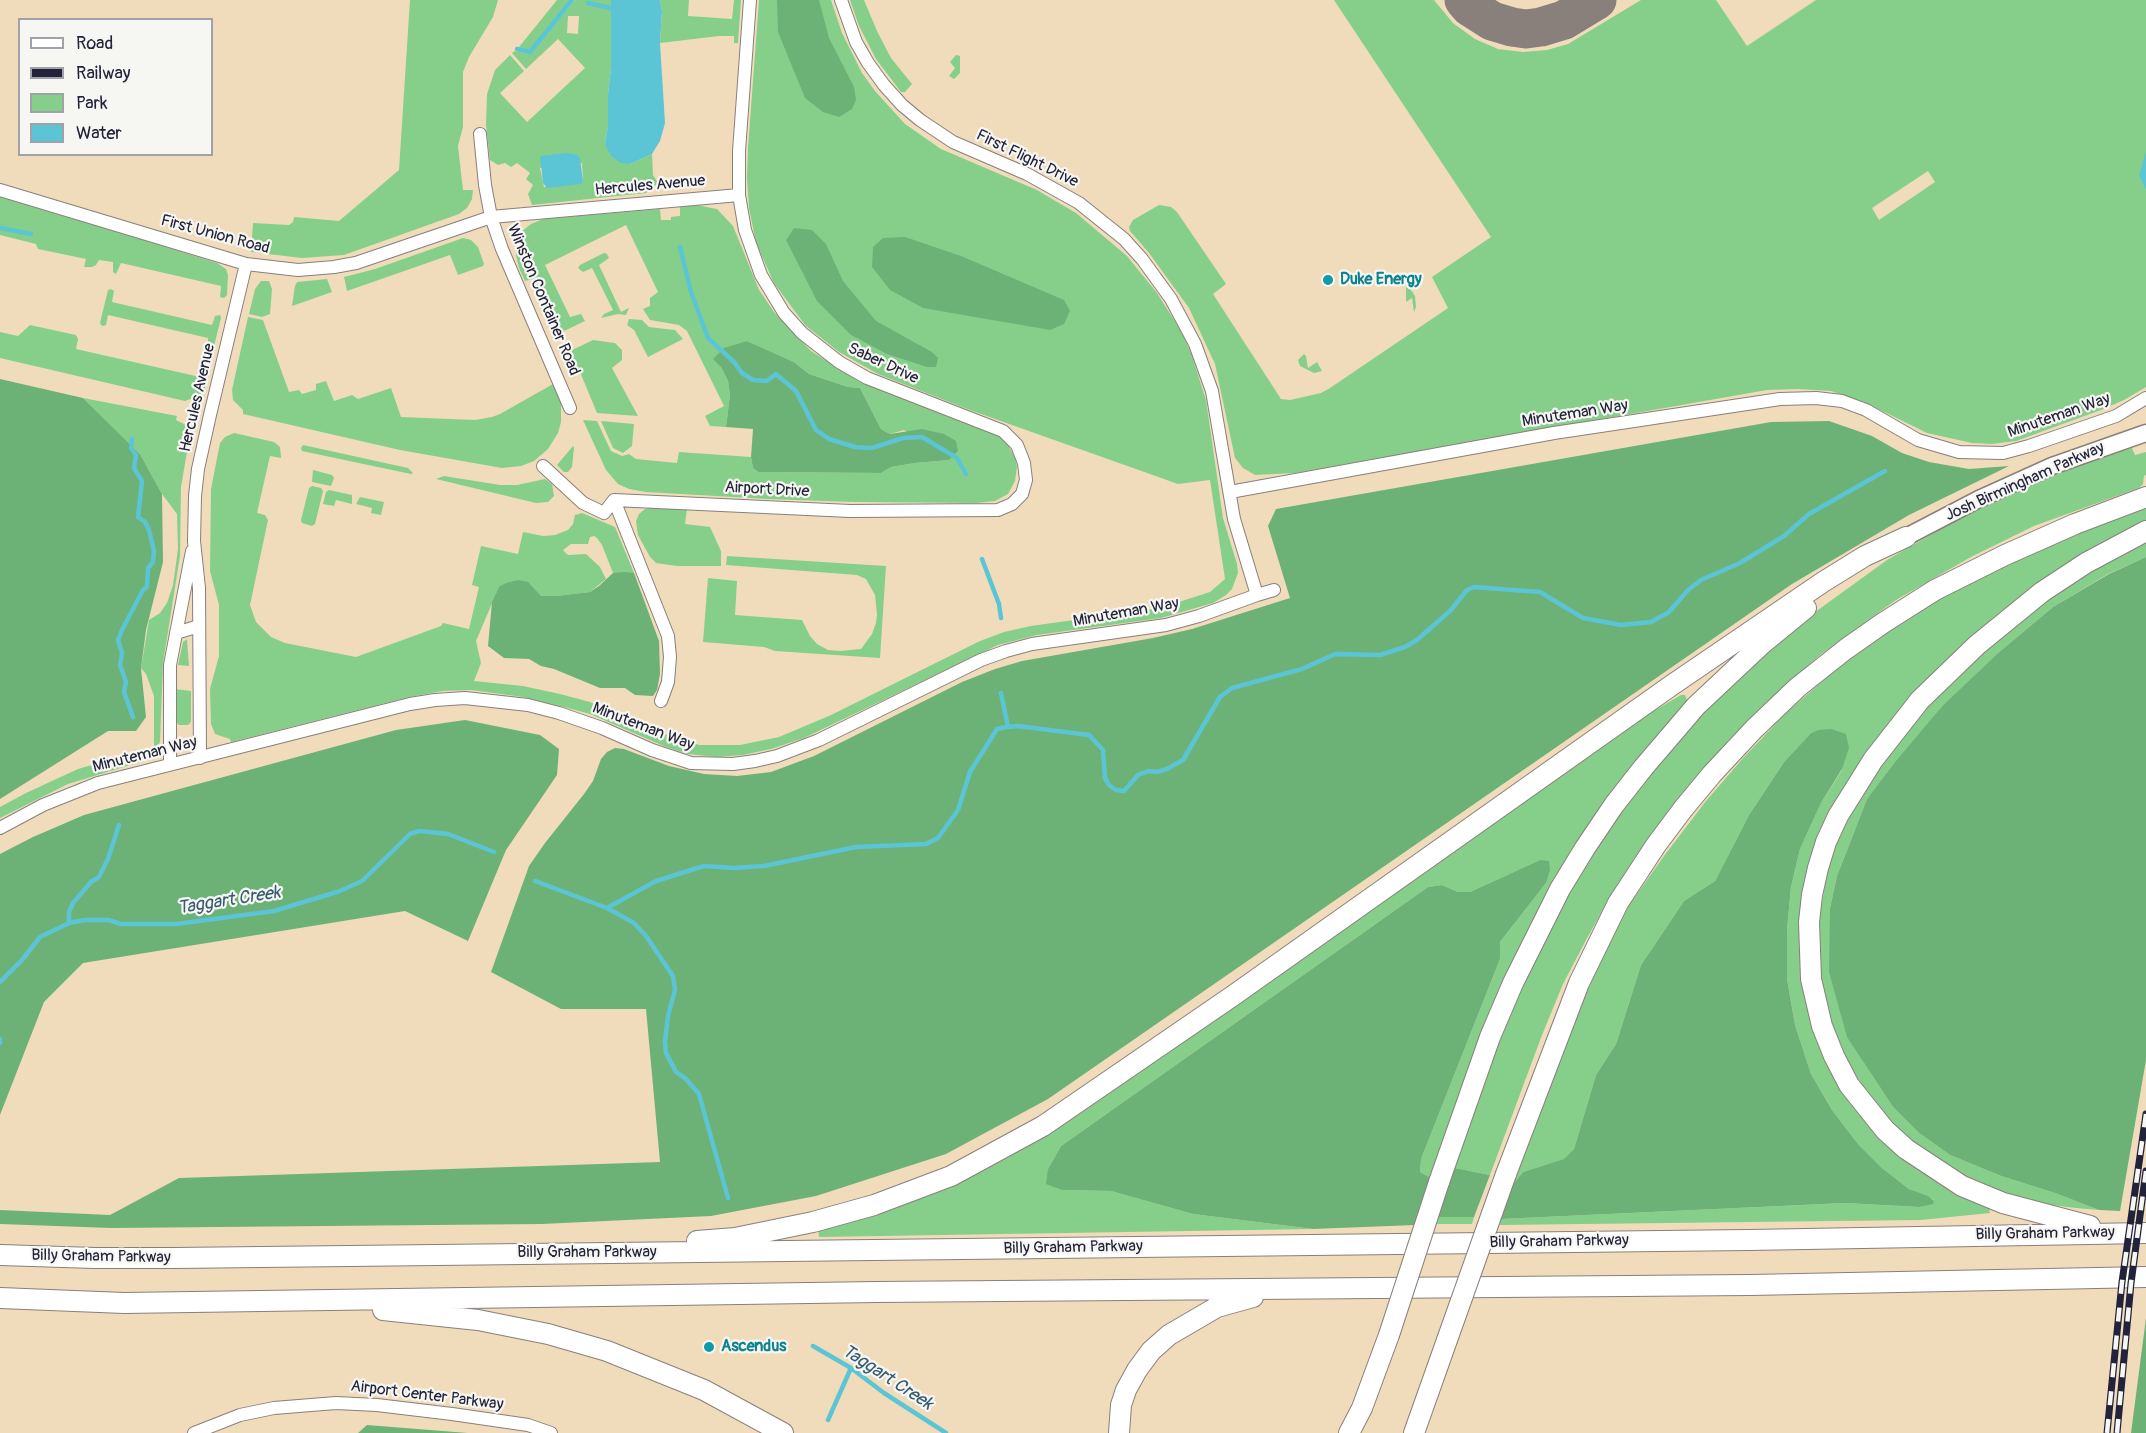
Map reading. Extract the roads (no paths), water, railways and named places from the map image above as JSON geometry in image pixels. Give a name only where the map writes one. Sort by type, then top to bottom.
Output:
[{"type":"highway","points":[[1414,1433],[1506,1174],[1578,983],[1618,903],[1683,809],[1747,736],[1798,687],[1883,623],[1935,590],[2005,555],[2075,524],[2146,497]]},
{"type":"highway","points":[[2119,1233],[2057,1219],[2003,1203],[1962,1186],[1906,1149],[1885,1130],[1849,1084],[1822,1026],[1810,979],[1809,922],[1818,868],[1826,842],[1838,816],[1873,760],[1920,700],[1984,638],[2042,592],[2086,563],[2146,531]]},
{"type":"highway","points":[[1349,1433],[1362,1408],[1389,1335],[1487,1047],[1513,982],[1560,889],[1614,805],[1663,745],[1716,686],[1798,614],[1906,537]]},
{"type":"highway","points":[[553,1253],[735,1238],[813,1222],[920,1189],[977,1164],[1081,1102],[1672,685],[1823,582],[1865,556],[1906,537]]},
{"type":"highway","name":"Billy Graham Parkway","points":[[0,1255],[174,1258],[697,1253],[2146,1233]]},
{"type":"highway","points":[[0,1298],[124,1303],[889,1292],[1750,1285],[2146,1277]]},
{"type":"highway","points":[[1119,1433],[1121,1405],[1126,1390],[1151,1351],[1169,1335],[1217,1306],[1284,1289]]},
{"type":"highway","points":[[285,1301],[478,1320],[548,1334],[607,1351],[653,1368],[704,1390],[783,1433]]},
{"type":"main road","name":"Josh Birmingham Parkway","points":[[1906,537],[1979,499],[2041,471],[2126,438],[2146,433]]},
{"type":"street","name":"Saber Drive","points":[[750,0],[739,151],[739,195],[749,246],[761,275],[784,313],[826,354],[867,378],[1003,431],[1017,445],[1024,463],[1026,480],[1022,494],[1012,504]]},
{"type":"street","name":"First Flight Drive","points":[[841,0],[856,42],[868,63],[884,85],[920,120],[953,142],[1027,174],[1072,199],[1109,225],[1142,258],[1185,322],[1203,364],[1218,416],[1230,492]]},
{"type":"street","name":"Winston Container Road","points":[[480,134],[491,217],[502,249],[570,408]]},
{"type":"street","name":"First Union Road","points":[[0,190],[246,264],[298,270],[345,266],[491,217]]},
{"type":"street","name":"Hercules Avenue","points":[[491,217],[739,195]]},
{"type":"street","name":"Hercules Avenue","points":[[200,758],[199,588],[194,541],[195,496],[198,469],[246,264]]},
{"type":"street","name":"Minuteman Way","points":[[1230,492],[1554,433],[1780,399],[1816,398],[1842,401],[1866,410],[1918,440],[1959,452],[2002,453],[2116,416],[2146,398]]},
{"type":"street","name":"Airport Drive","points":[[543,466],[583,503],[604,513],[614,500],[850,511],[998,510],[1012,504]]},
{"type":"street","points":[[1230,492],[1234,519],[1257,595]]},
{"type":"street","points":[[614,500],[668,636],[670,657],[668,682],[661,701]]},
{"type":"street","name":"Hercules Avenue","points":[[170,764],[170,665],[194,541]]},
{"type":"street","name":"Minuteman Way","points":[[0,828],[72,792],[98,783],[410,704],[435,700],[465,698],[528,705],[602,728],[670,758],[691,763],[733,765],[798,749],[981,660],[1006,651],[1166,625],[1274,590]]},
{"type":"street","points":[[176,633],[199,626]]},
{"type":"street","name":"Airport Center Parkway","points":[[194,1433],[240,1415],[261,1410],[336,1403],[377,1405],[452,1414],[528,1425],[551,1433]]},
{"type":"water","points":[[611,0],[660,0],[662,11],[660,43],[665,123],[660,141],[652,154],[630,164],[621,163],[611,156],[605,144],[611,67]]},
{"type":"water","points":[[2146,151],[2146,190],[2139,176]]},
{"type":"water","points":[[567,153],[580,158],[583,181],[581,184],[547,188],[543,183],[540,156]]},
{"type":"waterway","points":[[517,49],[530,52],[572,0]]},
{"type":"waterway","points":[[588,3],[615,9]]},
{"type":"waterway","points":[[0,228],[31,234]]},
{"type":"waterway","points":[[680,247],[691,292],[708,338],[734,362],[742,373],[753,380],[767,381],[776,374],[796,391],[816,430],[829,439],[855,447],[872,448],[903,438],[922,437],[957,458],[966,474]]},
{"type":"waterway","points":[[132,439],[131,448],[136,455],[134,468],[142,481],[138,517],[145,522],[149,530],[154,551],[153,562],[148,568],[147,587],[143,590],[118,640],[122,653],[120,665],[126,682],[124,692],[133,717]]},
{"type":"waterway","points":[[607,908],[656,881],[704,866],[734,868],[764,866],[856,847],[926,844],[938,838],[958,810],[970,772],[997,729],[1018,726],[1089,735],[1103,750],[1105,778],[1109,785],[1116,790],[1124,791],[1138,775],[1148,771],[1157,772],[1167,769],[1183,760],[1220,697],[1232,688],[1302,669],[1335,654],[1380,655],[1405,647],[1417,640],[1450,611],[1467,590],[1474,587],[1540,592],[1583,618],[1621,625],[1651,622],[1669,612],[1688,590],[1701,580],[1740,563],[1784,536],[1809,514],[1885,471]]},
{"type":"waterway","points":[[982,559],[999,604],[1001,618]]},
{"type":"waterway","points":[[1001,693],[1008,727]]},
{"type":"waterway","points":[[69,923],[69,912],[73,903],[91,882],[99,877],[108,859],[119,825]]},
{"type":"waterway","name":"Taggart Creek","points":[[0,982],[22,960],[40,937],[69,923],[108,920],[121,924],[176,924],[274,911],[340,891],[362,881],[410,834],[419,831],[448,834],[494,852]]},
{"type":"waterway","name":"Taggart Creek","points":[[535,881],[607,908],[634,923],[646,936],[673,976],[675,990],[668,1016],[666,1053],[676,1072],[685,1078],[699,1094],[728,1198]]},
{"type":"waterway","name":"Taggart Creek","points":[[813,1346],[851,1368],[884,1393],[946,1433]]},
{"type":"waterway","points":[[828,1420],[851,1368]]},
{"type":"railway","points":[[2107,1433],[2122,1282],[2146,1114]]},
{"type":"railway","points":[[2117,1433],[2131,1283],[2146,1171]]},
{"type":"place","name":"Duke Energy","points":[[1328,280]]},
{"type":"place","name":"Ascendus","points":[[709,1347]]}]
